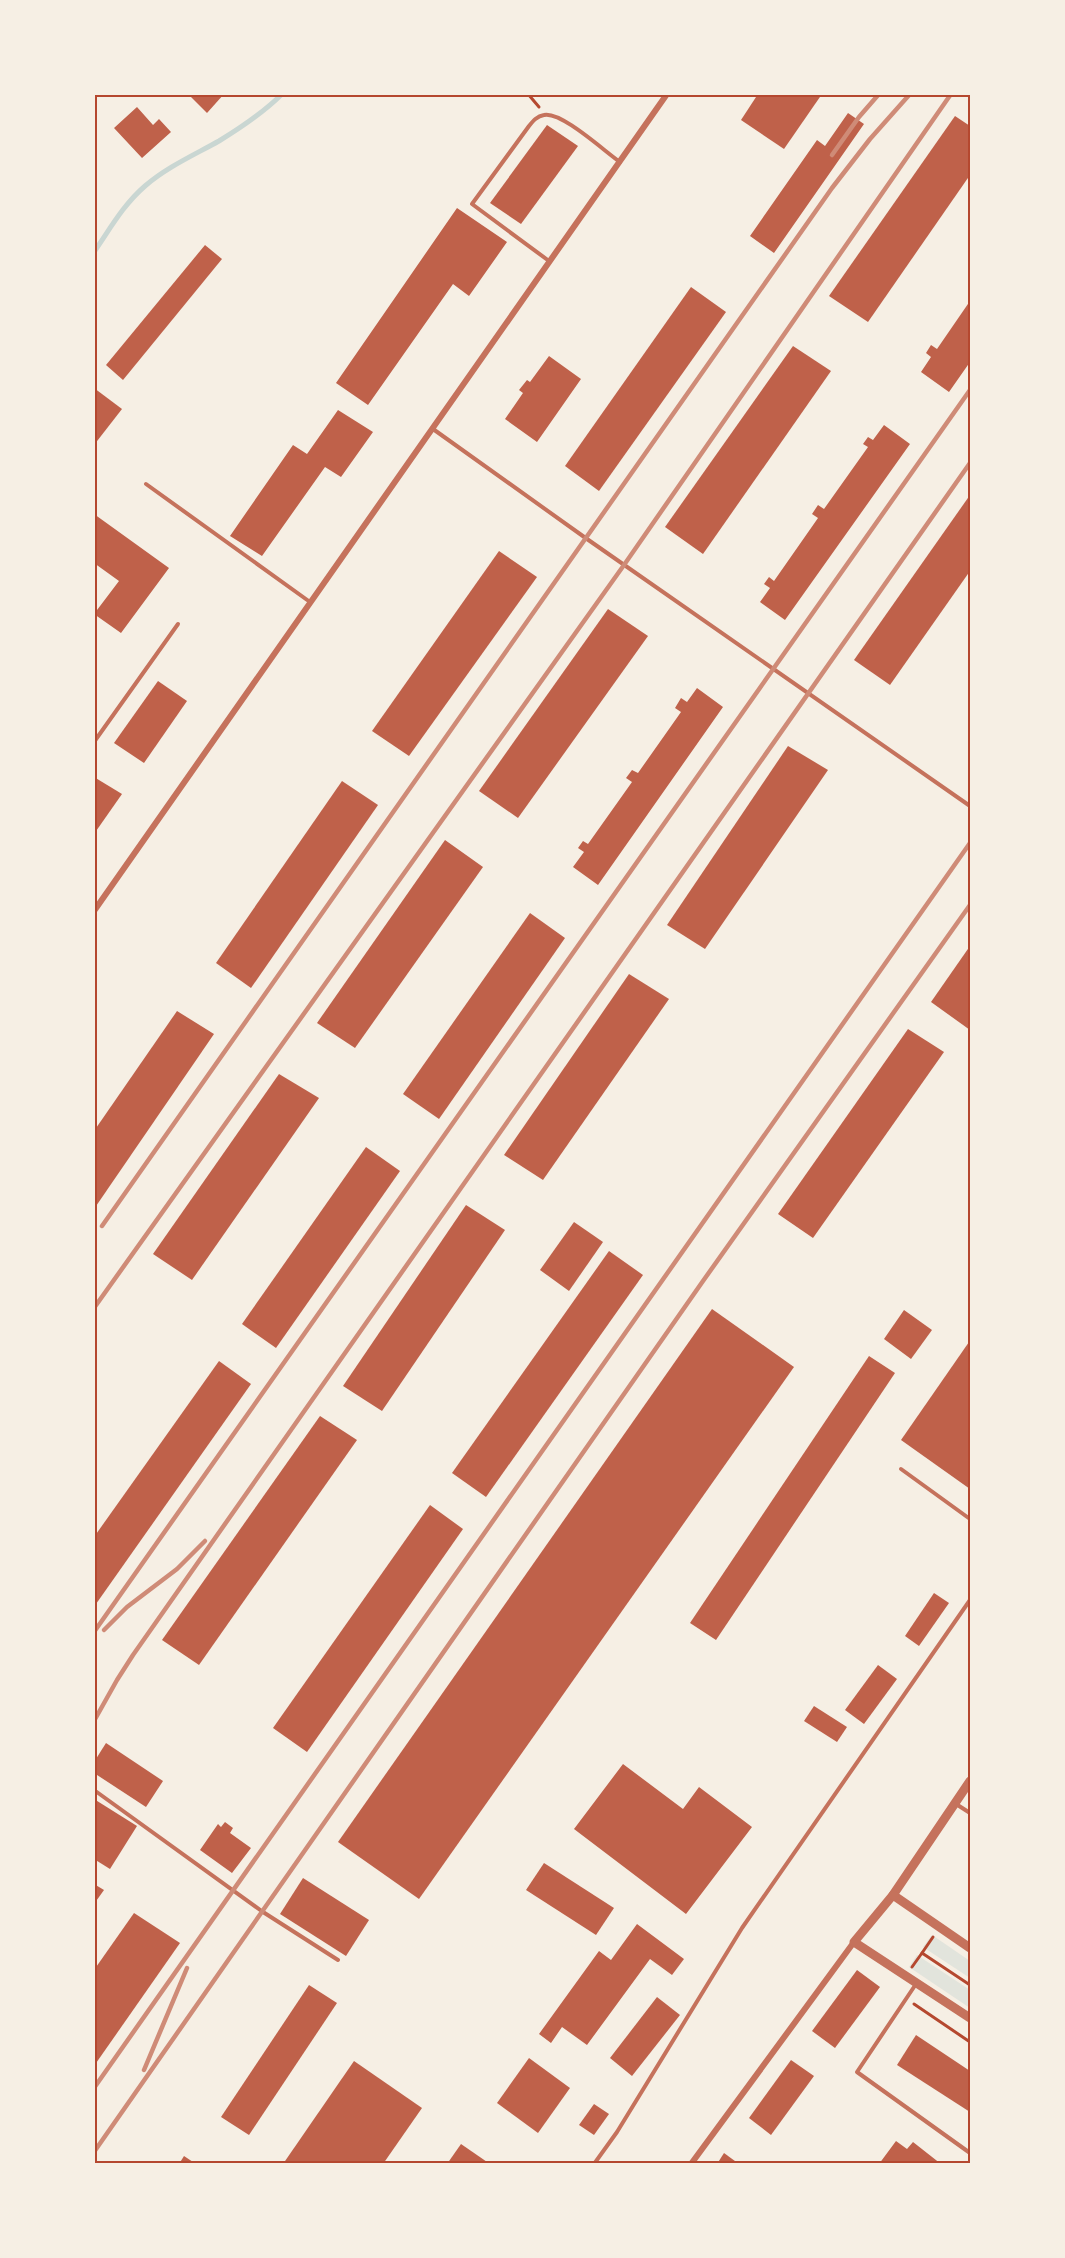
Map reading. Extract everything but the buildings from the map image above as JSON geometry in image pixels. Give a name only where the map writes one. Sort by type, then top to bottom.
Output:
[{"type":"street","points":[[94,910],[667,94]]},
{"type":"street","points":[[691,2163],[854,1942],[893,1895],[970,1781]]},
{"type":"street","points":[[893,1895],[970,1948]]},
{"type":"street","points":[[854,1942],[970,2018]]},
{"type":"lane","points":[[550,262],[472,204],[529,126],[538,117],[546,114],[560,117],[620,162]]},
{"type":"lane","points":[[433,429],[970,806]]},
{"type":"lane","points":[[146,484],[310,602]]},
{"type":"lane","points":[[94,742],[178,624]]},
{"type":"lane","points":[[901,1469],[970,1519]]},
{"type":"lane","points":[[594,2163],[617,2132],[742,1928],[970,1600]]},
{"type":"lane","points":[[94,1790],[264,1912],[338,1960]]},
{"type":"lane","points":[[956,1803],[970,1813]]},
{"type":"lane","points":[[916,1983],[857,2072],[970,2153]]},
{"type":"path","points":[[911,1968],[933,1936]]},
{"type":"path","points":[[922,1953],[970,1984]]},
{"type":"path","points":[[906,1998],[970,2042]]},
{"type":"shaded area","points":[[932,1935],[970,1961],[970,1978],[923,1947]]},
{"type":"shaded area","points":[[917,1955],[970,1990],[970,2008],[909,1967]]},
{"type":"waterway","points":[[94,252],[123,209],[153,179],[244,125],[282,94]]},
{"type":"railway","points":[[832,155],[859,117],[879,94]]},
{"type":"railway","points":[[102,1226],[832,188],[870,139],[910,94]]},
{"type":"railway","points":[[94,1308],[624,565],[951,94]]},
{"type":"railway","points":[[94,1632],[970,390]]},
{"type":"railway","points":[[94,1721],[133,1655],[970,463]]},
{"type":"railway","points":[[94,2088],[970,843]]},
{"type":"railway","points":[[94,2152],[703,1281],[970,905]]},
{"type":"railway","points":[[104,1630],[127,1607],[177,1569],[205,1541]]},
{"type":"railway","points":[[144,2070],[187,1968]]}]
